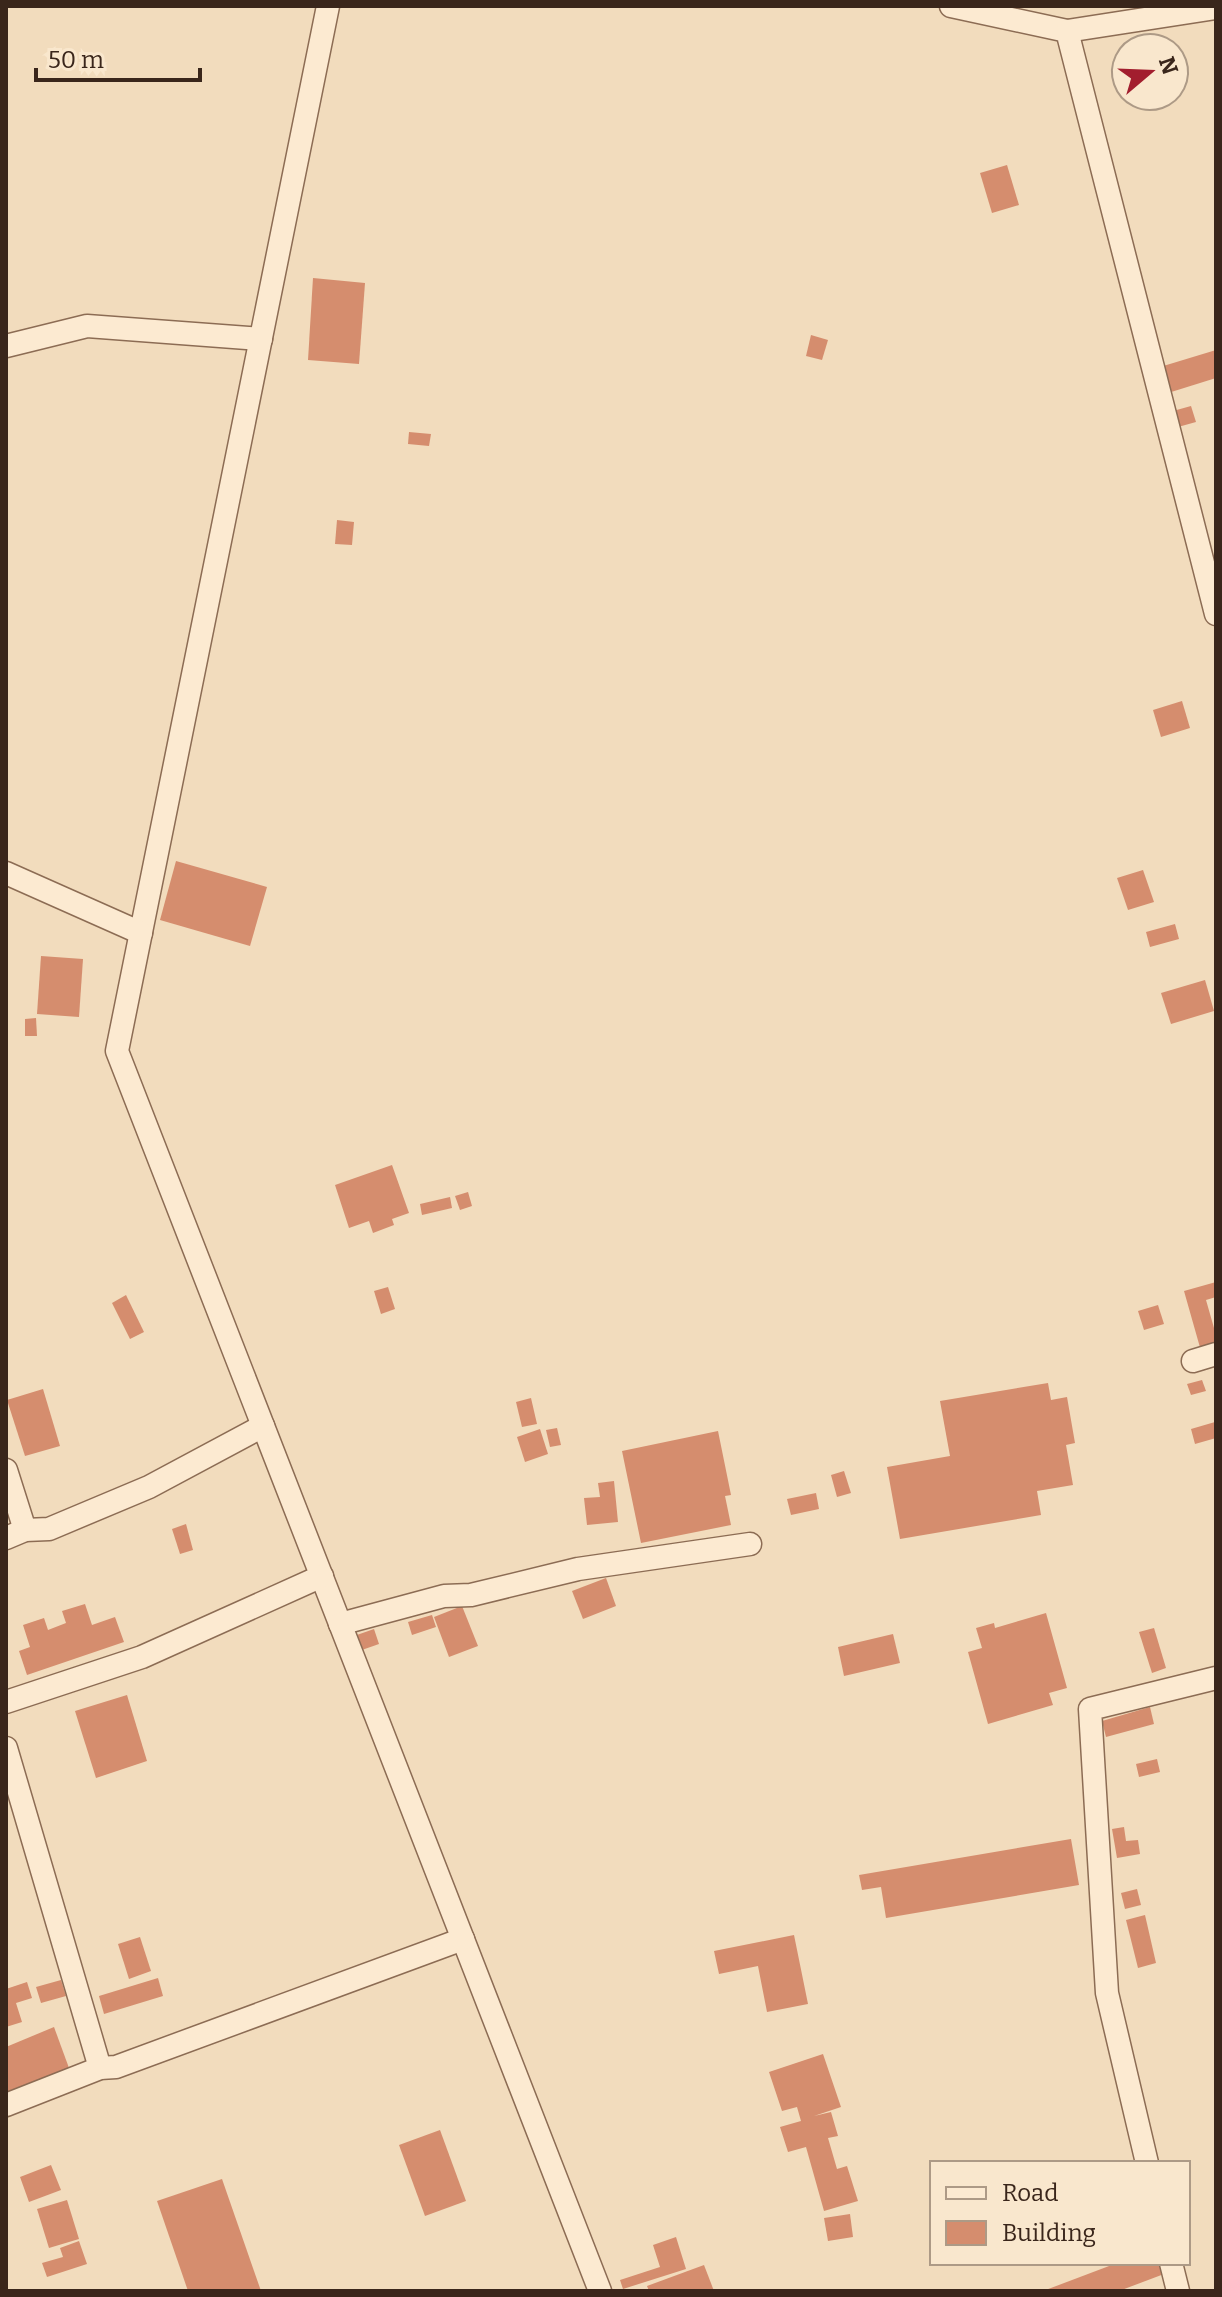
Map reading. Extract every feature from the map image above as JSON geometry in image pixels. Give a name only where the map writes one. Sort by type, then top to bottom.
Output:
[{"type":"street","points":[[328,6],[117,1051],[600,2291]]},
{"type":"street","points":[[951,6],[1067,31],[1216,8]]},
{"type":"street","points":[[1067,31],[1216,614]]},
{"type":"street","points":[[6,346],[87,326],[261,339]]},
{"type":"street","points":[[6,873],[141,933]]},
{"type":"street","points":[[1193,1361],[1216,1354]]},
{"type":"street","points":[[6,1470],[16,1534],[49,1529],[149,1487],[263,1426]]},
{"type":"street","points":[[340,1624],[444,1596],[471,1595],[578,1569],[750,1544]]},
{"type":"street","points":[[6,1702],[142,1657],[322,1576]]},
{"type":"street","points":[[1147,2161],[1107,1993],[1090,1709],[1216,1678]]},
{"type":"street","points":[[6,1748],[100,2068]]},
{"type":"street","points":[[6,2105],[100,2068],[116,2067],[463,1939]]},
{"type":"street","points":[[1172,2265],[1178,2291]]},
{"type":"building","points":[[1007,165],[1019,205],[992,213],[980,173]]},
{"type":"building","points":[[313,278],[365,283],[359,364],[308,360]]},
{"type":"building","points":[[811,335],[828,340],[822,360],[806,356]]},
{"type":"building","points":[[1216,350],[1216,378],[1168,393],[1160,367]]},
{"type":"building","points":[[1191,406],[1196,422],[1178,427],[1173,411]]},
{"type":"building","points":[[409,432],[431,434],[429,446],[408,444]]},
{"type":"building","points":[[337,520],[354,522],[352,545],[335,544]]},
{"type":"building","points":[[1182,701],[1190,728],[1161,737],[1153,710]]},
{"type":"building","points":[[176,861],[267,887],[250,946],[160,920]]},
{"type":"building","points":[[1143,870],[1154,902],[1128,910],[1117,878]]},
{"type":"building","points":[[1175,924],[1179,939],[1150,947],[1146,932]]},
{"type":"building","points":[[41,956],[83,959],[79,1017],[37,1014]]},
{"type":"building","points":[[1205,980],[1214,1011],[1171,1024],[1161,993]]},
{"type":"building","points":[[36,1018],[37,1036],[25,1036],[25,1019]]},
{"type":"building","points":[[392,1165],[409,1213],[392,1219],[394,1225],[373,1233],[369,1221],[349,1228],[335,1185]]},
{"type":"building","points":[[468,1192],[472,1206],[460,1210],[455,1196]]},
{"type":"building","points":[[450,1197],[452,1208],[422,1215],[420,1204]]},
{"type":"building","points":[[1216,1282],[1216,1297],[1206,1300],[1216,1346],[1201,1351],[1184,1291]]},
{"type":"building","points":[[388,1287],[395,1309],[381,1314],[374,1291]]},
{"type":"building","points":[[126,1295],[144,1332],[130,1339],[112,1303]]},
{"type":"building","points":[[1158,1305],[1164,1324],[1144,1330],[1138,1311]]},
{"type":"building","points":[[1202,1380],[1206,1391],[1191,1395],[1187,1384]]},
{"type":"building","points":[[1048,1383],[1051,1400],[1067,1397],[1075,1443],[1066,1445],[1073,1485],[1037,1491],[1041,1515],[900,1539],[887,1467],[950,1456],[940,1401]]},
{"type":"building","points":[[43,1389],[60,1446],[25,1456],[7,1400]]},
{"type":"building","points":[[531,1398],[537,1424],[522,1427],[516,1402]]},
{"type":"building","points":[[1215,1422],[1216,1438],[1195,1444],[1191,1429]]},
{"type":"building","points":[[557,1428],[561,1445],[550,1447],[546,1430]]},
{"type":"building","points":[[540,1429],[548,1454],[525,1462],[517,1437]]},
{"type":"building","points":[[718,1431],[731,1495],[725,1496],[731,1525],[641,1543],[622,1451]]},
{"type":"building","points":[[844,1471],[851,1493],[837,1497],[831,1475]]},
{"type":"building","points":[[614,1481],[618,1522],[587,1525],[584,1498],[600,1497],[598,1483]]},
{"type":"building","points":[[816,1493],[819,1509],[791,1515],[787,1499]]},
{"type":"building","points":[[186,1524],[193,1550],[180,1554],[172,1529]]},
{"type":"building","points":[[606,1578],[616,1606],[583,1619],[572,1591]]},
{"type":"building","points":[[85,1604],[92,1625],[115,1617],[124,1642],[27,1675],[19,1651],[30,1647],[23,1625],[44,1618],[48,1630],[66,1623],[62,1611]]},
{"type":"building","points":[[462,1606],[478,1646],[449,1657],[434,1617]]},
{"type":"building","points":[[1046,1613],[1067,1688],[1049,1693],[1053,1705],[988,1724],[968,1652],[982,1648],[976,1628],[994,1623],[995,1628]]},
{"type":"building","points":[[432,1615],[436,1627],[412,1635],[408,1622]]},
{"type":"building","points":[[1154,1628],[1166,1668],[1152,1673],[1139,1632]]},
{"type":"building","points":[[374,1629],[379,1644],[359,1651],[354,1636]]},
{"type":"building","points":[[893,1634],[900,1663],[844,1676],[838,1647]]},
{"type":"building","points":[[127,1695],[147,1761],[96,1778],[75,1711]]},
{"type":"building","points":[[1150,1707],[1154,1724],[1106,1737],[1102,1721]]},
{"type":"building","points":[[1157,1759],[1160,1772],[1139,1777],[1136,1764]]},
{"type":"building","points":[[1124,1827],[1126,1841],[1138,1840],[1140,1854],[1117,1858],[1112,1829]]},
{"type":"building","points":[[1071,1839],[1079,1885],[886,1918],[881,1887],[862,1890],[859,1875]]},
{"type":"building","points":[[1137,1889],[1141,1905],[1125,1909],[1121,1893]]},
{"type":"building","points":[[1145,1915],[1156,1963],[1138,1968],[1126,1920]]},
{"type":"building","points":[[794,1935],[808,2004],[767,2012],[758,1966],[719,1974],[714,1951]]},
{"type":"building","points":[[140,1937],[151,1971],[129,1979],[118,1944]]},
{"type":"building","points":[[158,1978],[163,1996],[104,2014],[99,1996]]},
{"type":"building","points":[[61,1980],[66,1996],[41,2003],[36,1987]]},
{"type":"building","points":[[27,1982],[32,1998],[16,2003],[22,2022],[6,2027],[6,1989]]},
{"type":"building","points":[[54,2027],[69,2068],[6,2092],[6,2047]]},
{"type":"building","points":[[823,2054],[841,2107],[814,2116],[831,2112],[838,2136],[828,2138],[837,2169],[847,2166],[858,2201],[824,2211],[806,2147],[788,2152],[780,2127],[801,2121],[797,2107],[782,2111],[769,2072]]},
{"type":"building","points":[[440,2130],[466,2201],[425,2216],[399,2145]]},
{"type":"building","points":[[51,2165],[61,2190],[29,2202],[20,2177]]},
{"type":"building","points":[[222,2179],[261,2291],[188,2291],[157,2201]]},
{"type":"building","points":[[67,2200],[79,2239],[49,2248],[37,2209]]},
{"type":"building","points":[[850,2214],[853,2237],[828,2241],[824,2218]]},
{"type":"building","points":[[676,2237],[686,2269],[623,2289],[620,2280],[660,2267],[653,2245]]},
{"type":"building","points":[[79,2241],[87,2264],[47,2277],[42,2263],[63,2257],[60,2248]]},
{"type":"building","points":[[704,2265],[714,2291],[649,2291],[647,2286]]},
{"type":"building","points":[[1112,2265],[1170,2265],[1172,2271],[1119,2291],[1043,2291]]}]
